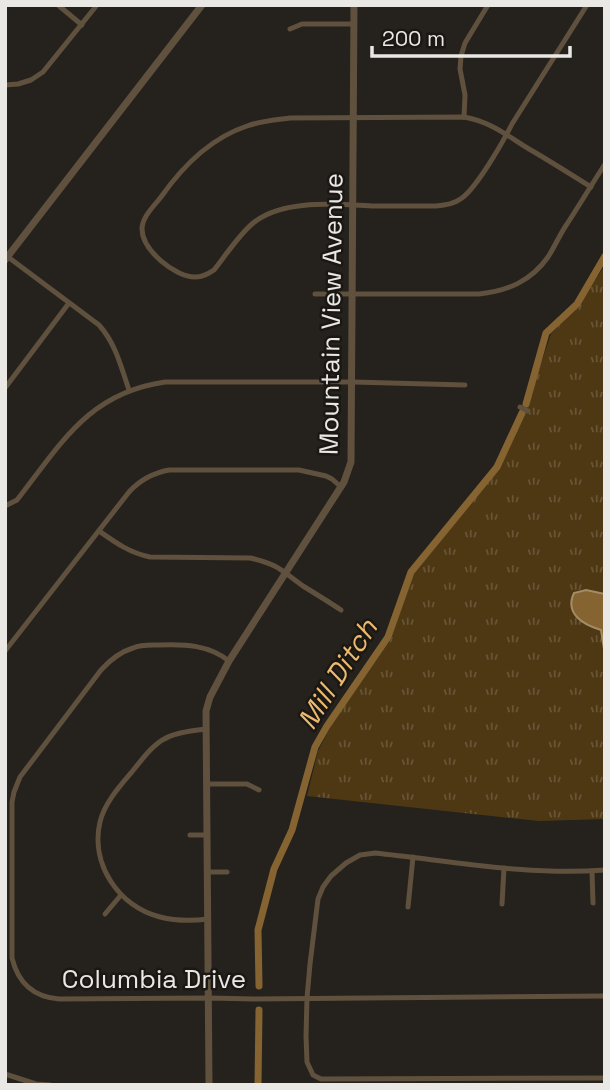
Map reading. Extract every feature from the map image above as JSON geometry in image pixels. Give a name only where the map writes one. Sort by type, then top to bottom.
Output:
[{"type":"street","points":[[58,5],[82,25]]},
{"type":"street","points":[[5,85],[31,80],[43,72],[97,5]]},
{"type":"street","points":[[129,390],[114,346],[99,325],[6,258],[201,5]]},
{"type":"street","name":"Mountain View Avenue","points":[[209,1085],[206,711],[210,697],[229,661],[348,477],[351,462],[354,5]]},
{"type":"street","points":[[464,117],[461,56],[465,43],[488,5]]},
{"type":"street","points":[[587,5],[507,135],[483,172],[460,200],[436,206],[296,206],[280,209],[251,224],[214,270],[198,277],[182,274],[163,262],[151,251],[142,233],[145,218],[173,180],[201,153],[246,126],[290,118],[464,117],[488,124],[507,135],[591,187]]},
{"type":"street","points":[[290,29],[302,24],[354,24]]},
{"type":"street","points":[[315,294],[479,294],[511,288],[537,271],[549,256],[605,164]]},
{"type":"street","points":[[5,388],[69,303]]},
{"type":"street","points":[[5,506],[17,500],[88,414],[129,390],[147,384],[353,382],[465,385]]},
{"type":"street","points":[[520,407],[528,411]]},
{"type":"street","points":[[5,651],[134,486],[146,478],[169,470],[299,470],[326,475],[341,487]]},
{"type":"street","points":[[99,531],[124,549],[150,557],[250,558],[263,561],[280,567],[341,610]]},
{"type":"street","name":"Columbia Drive","points":[[229,661],[205,648],[185,644],[148,645],[123,652],[101,670],[20,777],[12,802],[12,958],[24,984],[40,995],[59,999],[605,996]]},
{"type":"street","points":[[206,729],[180,732],[157,743],[104,810],[98,836],[99,851],[107,874],[121,895],[134,905],[162,918],[208,919]]},
{"type":"street","points":[[207,784],[247,784],[258,790]]},
{"type":"street","points":[[190,835],[207,835]]},
{"type":"street","points":[[605,870],[551,871],[375,853],[360,855],[345,863],[331,876],[318,899],[307,998],[307,1062],[313,1075],[321,1079],[489,1082],[605,1078]]},
{"type":"street","points":[[408,907],[413,857]]},
{"type":"street","points":[[502,904],[504,868]]},
{"type":"street","points":[[592,871],[593,903]]},
{"type":"street","points":[[207,872],[227,872]]},
{"type":"street","points":[[104,914],[121,895]]},
{"type":"street","points":[[5,1074],[50,1085]]},
{"type":"street","points":[[305,1082],[313,1075]]},
{"type":"green space","points":[[605,265],[605,819],[539,821],[307,796],[318,751],[332,724],[391,639],[414,573],[498,470],[522,419],[551,334],[580,303]]},
{"type":"shaded area","points":[[586,590],[605,594],[605,655],[601,630],[582,622],[572,607],[574,593]]},
{"type":"waterway","name":"Mill Ditch","points":[[526,404],[546,333],[577,304],[605,256]]},
{"type":"waterway","name":"Mill Ditch","points":[[259,986],[258,930],[274,869],[292,830],[315,747],[388,637],[411,572],[497,467],[522,413]]},
{"type":"waterway","name":"Mill Ditch","points":[[258,1085],[259,1010]]}]
